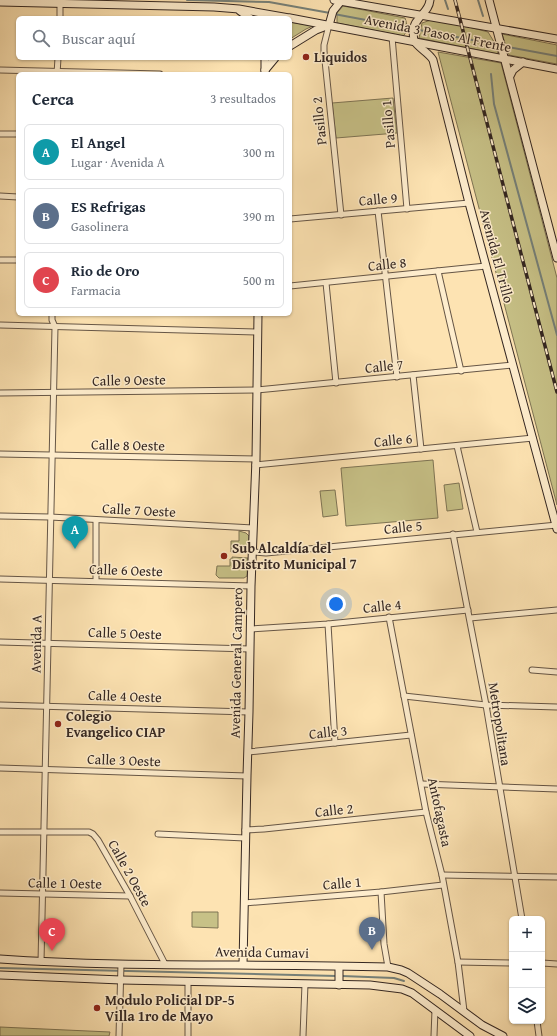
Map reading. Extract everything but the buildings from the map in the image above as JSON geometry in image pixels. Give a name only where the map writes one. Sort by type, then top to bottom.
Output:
[{"type":"main road","points":[[414,39],[416,22],[428,8],[430,0]]},
{"type":"main road","points":[[489,0],[556,247],[557,258]]},
{"type":"main road","points":[[292,45],[330,22],[337,1]]},
{"type":"main road","name":"Avenida 3 Pasos Al Frente","points":[[337,1],[557,40]]},
{"type":"main road","name":"Avenida 3 Pasos Al Frente","points":[[0,2],[60,4],[104,2],[214,7],[239,9],[279,16]]},
{"type":"main road","points":[[239,9],[248,16]]},
{"type":"main road","name":"Avenida 3 Pasos Al Frente","points":[[292,18],[330,22],[392,37],[414,39],[504,56],[524,62],[557,68]]},
{"type":"main road","name":"Avenida El Trillo","points":[[414,39],[432,60],[469,203],[557,526]]},
{"type":"main road","points":[[265,60],[265,72]]},
{"type":"main road","points":[[265,72],[272,60]]},
{"type":"main road","points":[[510,76],[513,70],[524,62]]},
{"type":"main road","name":"Avenida General Campero","points":[[243,964],[245,830],[250,712],[251,586],[256,462],[258,316]]},
{"type":"main road","name":"Avenida Cumavi","points":[[0,959],[122,966],[165,964],[243,964],[339,969],[388,967],[401,970],[417,979],[498,1035]]},
{"type":"main road","points":[[339,969],[339,983]]},
{"type":"main road","points":[[0,975],[305,984],[339,983],[402,988],[412,992],[470,1036]]},
{"type":"main road","points":[[412,992],[417,979]]},
{"type":"street","points":[[60,4],[60,16]]},
{"type":"street","name":"Pasillo 2","points":[[330,22],[324,45],[324,51],[341,215]]},
{"type":"street","name":"Pasillo 1","points":[[392,37],[407,209]]},
{"type":"street","points":[[57,72],[58,60]]},
{"type":"street","points":[[0,70],[38,72]]},
{"type":"street","points":[[0,134],[16,134]]},
{"type":"street","points":[[0,196],[16,197]]},
{"type":"street","name":"Calle 9","points":[[292,219],[469,203]]},
{"type":"street","points":[[378,211],[397,377]]},
{"type":"street","points":[[0,260],[16,260]]},
{"type":"street","name":"Calle 8","points":[[292,286],[486,266]]},
{"type":"street","points":[[438,271],[461,370]]},
{"type":"street","points":[[326,282],[336,383]]},
{"type":"street","name":"Avenida A","points":[[41,962],[55,327],[52,316]]},
{"type":"street","points":[[0,326],[258,332]]},
{"type":"street","name":"Calle 7","points":[[257,390],[514,366]]},
{"type":"street","points":[[413,375],[421,449]]},
{"type":"street","name":"Calle 9 Oeste","points":[[0,393],[257,390]]},
{"type":"street","name":"Calle 6","points":[[256,462],[457,446],[533,438]]},
{"type":"street","points":[[457,446],[477,532]]},
{"type":"street","name":"Calle 8 Oeste","points":[[0,454],[256,462]]},
{"type":"street","name":"Calle 7 Oeste","points":[[0,516],[50,517],[253,528]]},
{"type":"street","points":[[96,520],[96,581]]},
{"type":"street","name":"Calle 5","points":[[253,552],[557,526]]},
{"type":"street","name":"Metropolitana","points":[[454,534],[486,705],[521,916]]},
{"type":"street","name":"Calle 6 Oeste","points":[[0,579],[251,586]]},
{"type":"street","name":"Calle 4","points":[[251,629],[328,624],[468,610]]},
{"type":"street","points":[[470,618],[557,610]]},
{"type":"street","name":"Antofagasta","points":[[389,617],[411,735],[422,784],[426,812],[442,875],[458,962],[464,1011]]},
{"type":"street","points":[[328,624],[335,743]]},
{"type":"street","name":"Calle 5 Oeste","points":[[0,642],[250,649]]},
{"type":"street","points":[[532,670],[557,672]]},
{"type":"street","points":[[404,696],[486,705],[557,707]]},
{"type":"street","name":"Calle 4 Oeste","points":[[0,705],[250,712]]},
{"type":"street","name":"Calle 3","points":[[248,752],[411,735]]},
{"type":"street","name":"Calle 3 Oeste","points":[[0,768],[247,776]]},
{"type":"street","points":[[422,784],[557,789]]},
{"type":"street","name":"Calle 2","points":[[245,830],[426,812]]},
{"type":"street","name":"Calle 2 Oeste","points":[[0,832],[89,832],[93,834],[98,840],[130,896],[165,964]]},
{"type":"street","points":[[158,834],[245,838]]},
{"type":"street","points":[[442,875],[557,877]]},
{"type":"street","name":"Calle 1","points":[[244,903],[380,892],[443,885]]},
{"type":"street","points":[[380,892],[384,944],[388,967]]},
{"type":"street","name":"Calle 1 Oeste","points":[[0,893],[130,896]]},
{"type":"street","points":[[458,962],[509,963]]},
{"type":"street","points":[[545,963],[557,964]]},
{"type":"street","points":[[119,1036],[122,966]]},
{"type":"street","points":[[188,981],[188,1036]]},
{"type":"street","points":[[303,1036],[305,984]]},
{"type":"street","points":[[434,1036],[435,1010]]},
{"type":"street","points":[[537,1024],[539,1036]]},
{"type":"shaded area","points":[[343,6],[405,18],[407,30],[403,36],[337,23],[337,13]]},
{"type":"shaded area","points":[[431,20],[457,24],[488,32],[496,45],[498,54],[419,38],[422,23]]},
{"type":"shaded area","points":[[292,22],[313,26],[292,38]]},
{"type":"shaded area","points":[[502,34],[557,45],[557,64],[509,55]]},
{"type":"shaded area","points":[[438,52],[501,63],[557,278],[557,505]]},
{"type":"shaded area","points":[[393,98],[397,133],[336,138],[332,103]]},
{"type":"shaded area","points":[[433,460],[438,518],[346,526],[341,468]]},
{"type":"shaded area","points":[[459,483],[463,509],[447,511],[444,485]]},
{"type":"shaded area","points":[[335,490],[338,515],[323,517],[320,491]]},
{"type":"shaded area","points":[[239,531],[246,533],[249,536],[248,553],[231,552],[231,541],[239,541]]},
{"type":"shaded area","points":[[232,557],[248,558],[247,576],[244,578],[219,578],[216,575],[217,566],[230,566],[230,559],[232,559]]},
{"type":"shaded area","points":[[192,912],[218,912],[218,928],[192,927]]},
{"type":"shaded area","points":[[0,1027],[110,1032],[109,1036],[0,1036]]},
{"type":"waterway","points":[[187,0],[269,2],[330,13]]},
{"type":"waterway","points":[[445,0],[448,9]]},
{"type":"waterway","points":[[478,0],[483,16]]},
{"type":"waterway","points":[[334,14],[499,45]]},
{"type":"waterway","points":[[503,46],[557,56]]},
{"type":"waterway","points":[[491,74],[494,104],[557,335]]},
{"type":"waterway","points":[[0,968],[337,976]]},
{"type":"waterway","points":[[342,976],[394,978],[404,981]]},
{"type":"railway","points":[[455,0],[557,392]]},
{"type":"place","name":"Liquidos","points":[[306,57]]},
{"type":"place","name":"El Angel","points":[[75,549]]},
{"type":"place","name":"Sub Alcaldía del Distrito Municipal 7","points":[[224,556]]},
{"type":"place","name":"Colegio Evangelico CIAP","points":[[58,724]]},
{"type":"place","name":"ES Refrigas","points":[[372,950]]},
{"type":"place","name":"Rio de Oro","points":[[52,951]]},
{"type":"place","name":"Modulo Policial DP-5 Villa 1ro de Mayo","points":[[97,1008]]}]
